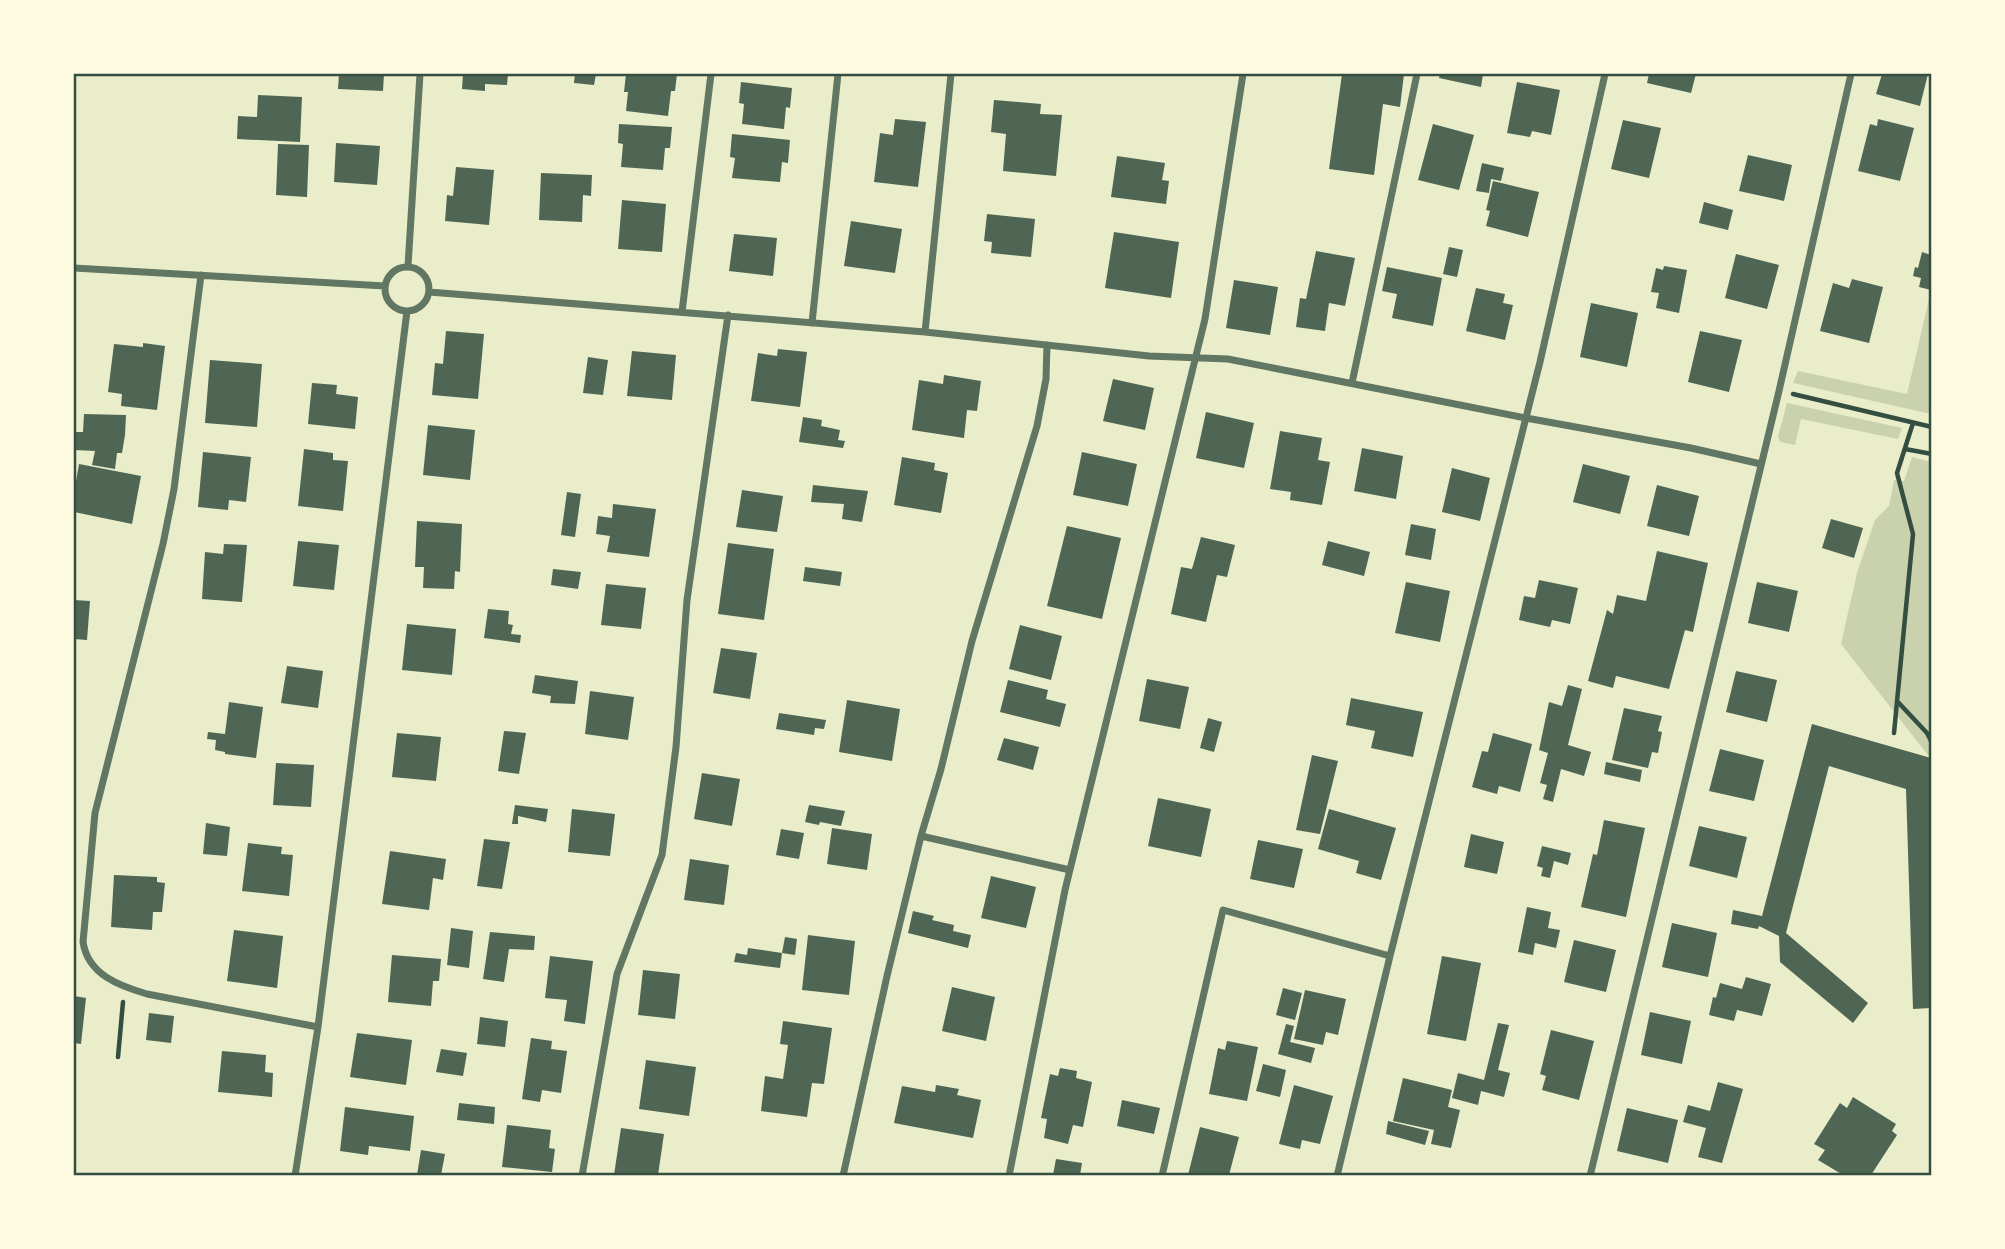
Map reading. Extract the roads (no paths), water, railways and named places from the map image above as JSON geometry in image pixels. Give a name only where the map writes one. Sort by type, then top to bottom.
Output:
[{"type":"street","points":[[408,266],[420,74]]},
{"type":"street","points":[[682,312],[711,74]]},
{"type":"street","points":[[812,323],[838,74]]},
{"type":"street","points":[[925,332],[951,74]]},
{"type":"street","points":[[1009,1175],[1070,870],[1205,319],[1243,74]]},
{"type":"street","points":[[1352,383],[1416,74]]},
{"type":"street","points":[[1337,1175],[1526,418],[1605,74]]},
{"type":"street","points":[[1590,1175],[1779,391],[1851,74]]},
{"type":"street","points":[[408,266],[425,274],[430,286],[426,302],[418,309],[407,311],[390,304],[385,286],[389,275],[397,268],[408,266]]},
{"type":"street","points":[[74,268],[385,286]]},
{"type":"street","points":[[201,275],[174,489],[95,813],[83,942],[92,964],[104,976],[124,987],[147,994],[318,1027]]},
{"type":"street","points":[[429,292],[925,332],[1149,356],[1228,359],[1691,448],[1761,464]]},
{"type":"street","points":[[295,1175],[318,1027],[407,311]]},
{"type":"street","points":[[582,1175],[617,974],[662,855],[676,747],[687,600],[728,316]]},
{"type":"street","points":[[843,1175],[921,836],[941,769],[989,579],[1037,426],[1046,379],[1047,345]]},
{"type":"street","points":[[921,836],[1070,870]]},
{"type":"street","points":[[1162,1175],[1223,910],[1390,956]]}]
